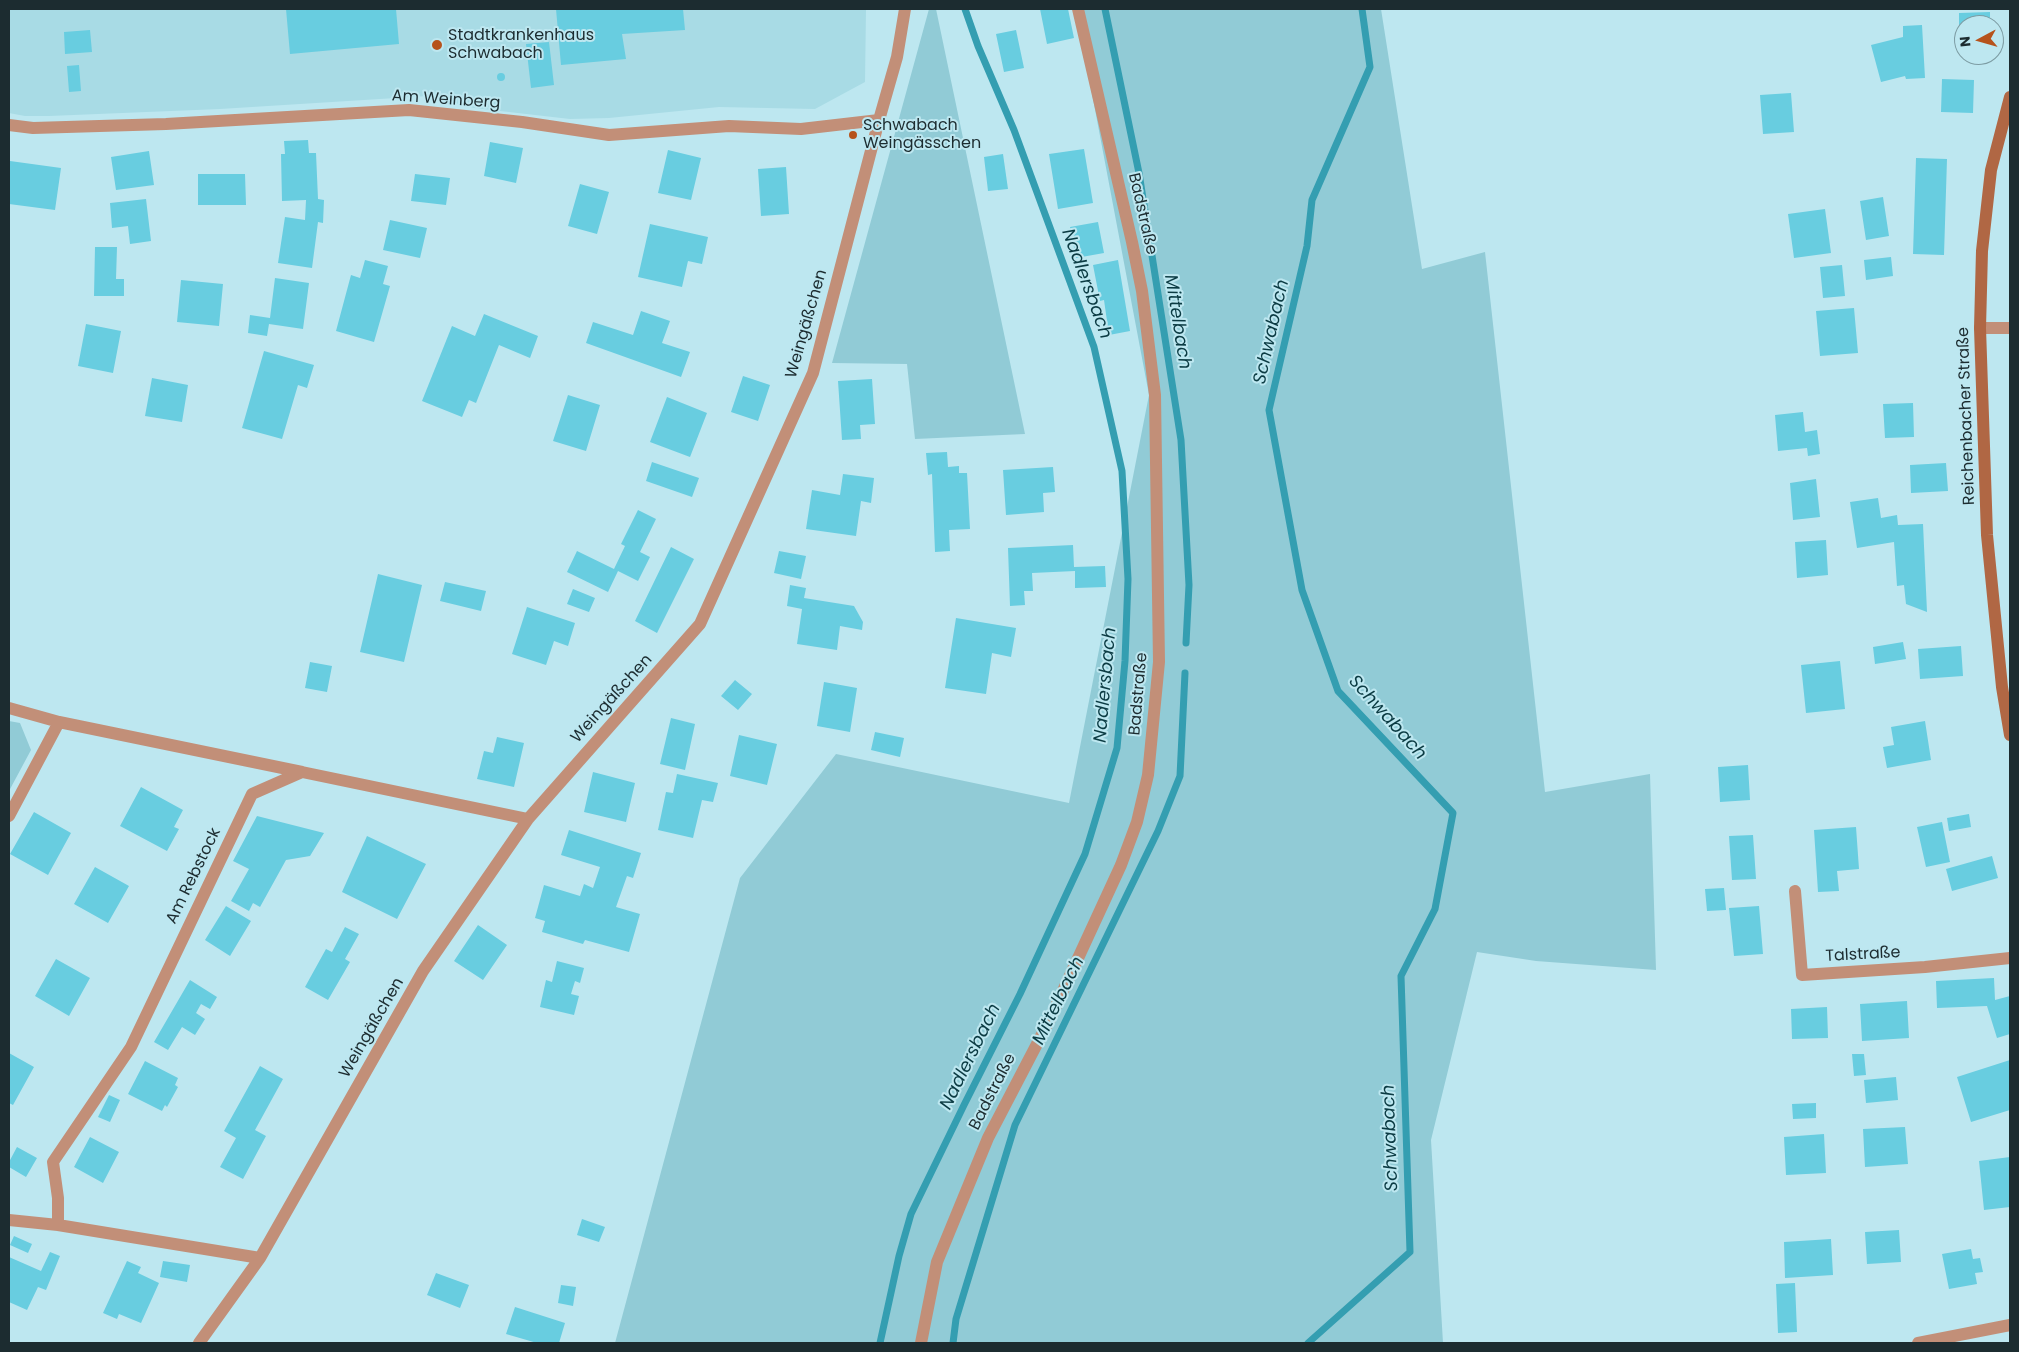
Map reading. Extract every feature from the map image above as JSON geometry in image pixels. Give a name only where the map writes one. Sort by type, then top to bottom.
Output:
[{"type":"main road","name":"Reichenbacher Straße","points":[[2010,97],[1991,170],[1982,251],[1980,328],[1987,535],[2002,686],[2010,735]]},
{"type":"street","name":"Weingäßchen","points":[[199,1343],[260,1258],[423,971],[528,819],[700,624],[813,373],[878,120],[897,57],[905,9]]},
{"type":"street","name":"Badstraße","points":[[921,1343],[936,1262],[988,1138],[1050,1019],[1121,865],[1137,822],[1148,774],[1159,662],[1155,395],[1149,335],[1134,252],[1078,9]]},
{"type":"street","name":"Am Weinberg","points":[[9,125],[33,128],[166,124],[409,110],[522,122],[609,135],[729,126],[801,129],[878,120]]},
{"type":"street","points":[[1980,328],[2010,328]]},
{"type":"street","points":[[9,708],[59,722],[528,819]]},
{"type":"street","points":[[9,816],[59,722]]},
{"type":"street","name":"Am Rebstock","points":[[58,1225],[58,1198],[52,1162],[131,1047],[252,794],[302,772]]},
{"type":"street","name":"Talstraße","points":[[1795,891],[1802,975],[1925,967],[2010,958]]},
{"type":"street","points":[[9,1220],[58,1225],[260,1258]]},
{"type":"street","points":[[1918,1343],[1936,1342],[2010,1325]]},
{"type":"shaded area","name":"Stadtkrankenhaus Schwabach","points":[[9,9],[866,9],[865,82],[815,109],[719,107],[609,118],[570,119],[474,108],[428,96],[220,109],[25,116],[9,113]]},
{"type":"shaded area","points":[[929,9],[936,9],[1025,434],[915,439],[907,364],[832,363]]},
{"type":"shaded area","points":[[1076,9],[1381,9],[1422,269],[1485,252],[1545,792],[1650,774],[1656,970],[1536,961],[1477,952],[1431,1140],[1443,1343],[615,1343],[740,878],[836,754],[1069,803],[1149,395]]},
{"type":"shaded area","points":[[9,721],[20,723],[31,750],[9,791]]},
{"type":"building","points":[[286,9],[396,9],[399,44],[290,54]]},
{"type":"building","points":[[556,9],[683,9],[685,30],[622,34],[626,59],[561,65]]},
{"type":"building","points":[[1040,9],[1068,9],[1074,38],[1047,44]]},
{"type":"building","points":[[1990,12],[1990,15],[1959,15],[1959,13]]},
{"type":"building","points":[[1922,25],[1925,78],[1906,79],[1905,76],[1881,82],[1871,45],[1903,37],[1903,26]]},
{"type":"building","points":[[90,30],[92,52],[65,54],[64,32]]},
{"type":"building","points":[[1016,30],[1024,68],[1004,72],[996,34]]},
{"type":"building","points":[[549,42],[554,85],[531,88],[526,44]]},
{"type":"building","points":[[79,65],[81,91],[69,92],[67,66]]},
{"type":"building","points":[[501,73],[505,77],[501,81],[497,77]]},
{"type":"building","points":[[1942,79],[1974,80],[1973,113],[1941,112]]},
{"type":"building","points":[[1791,93],[1794,132],[1763,134],[1760,95]]},
{"type":"building","points":[[308,140],[309,153],[316,153],[318,199],[324,200],[323,223],[318,222],[312,268],[278,263],[285,217],[305,220],[306,200],[282,201],[281,154],[285,154],[284,141]]},
{"type":"building","points":[[490,142],[523,148],[516,183],[484,176]]},
{"type":"building","points":[[1084,149],[1093,203],[1058,209],[1049,154]]},
{"type":"building","points":[[668,150],[701,158],[691,200],[658,193]]},
{"type":"building","points":[[149,151],[154,185],[116,190],[111,157]]},
{"type":"building","points":[[1003,154],[1008,189],[988,191],[984,157]]},
{"type":"building","points":[[1916,158],[1947,159],[1944,255],[1913,254]]},
{"type":"building","points":[[10,161],[61,168],[55,210],[9,204]]},
{"type":"building","points":[[786,167],[789,214],[761,216],[758,169]]},
{"type":"building","points":[[198,174],[245,174],[246,205],[198,205]]},
{"type":"building","points":[[415,174],[450,178],[446,205],[411,201]]},
{"type":"building","points":[[580,184],[609,192],[597,234],[568,226]]},
{"type":"building","points":[[1883,197],[1889,236],[1866,240],[1860,201]]},
{"type":"building","points":[[146,199],[151,241],[130,244],[128,226],[112,228],[110,203]]},
{"type":"building","points":[[1825,209],[1831,253],[1794,258],[1788,214]]},
{"type":"building","points":[[390,220],[427,228],[420,258],[383,250]]},
{"type":"building","points":[[1098,222],[1104,253],[1076,258],[1070,227]]},
{"type":"building","points":[[650,224],[708,237],[702,264],[688,261],[682,287],[638,277]]},
{"type":"building","points":[[95,247],[117,247],[116,279],[124,279],[124,296],[94,296]]},
{"type":"building","points":[[1891,257],[1893,276],[1866,280],[1864,260]]},
{"type":"building","points":[[365,260],[388,266],[383,284],[390,286],[374,342],[336,331],[351,275],[360,278]]},
{"type":"building","points":[[1118,260],[1130,331],[1109,335],[1104,300],[1100,301],[1093,265]]},
{"type":"building","points":[[1842,265],[1845,296],[1823,298],[1820,267]]},
{"type":"building","points":[[275,278],[309,283],[303,329],[269,324],[267,336],[248,333],[250,315],[270,318]]},
{"type":"building","points":[[181,280],[223,284],[219,326],[177,322]]},
{"type":"building","points":[[1854,308],[1858,353],[1820,356],[1816,311]]},
{"type":"building","points":[[641,311],[670,321],[662,343],[690,352],[681,377],[586,343],[593,322],[633,335]]},
{"type":"building","points":[[484,314],[538,336],[530,358],[499,345],[476,403],[469,400],[462,417],[422,401],[452,326],[475,336]]},
{"type":"building","points":[[86,324],[121,331],[113,373],[78,366]]},
{"type":"building","points":[[264,351],[314,365],[307,388],[298,385],[282,439],[242,428]]},
{"type":"building","points":[[743,376],[770,385],[758,421],[731,412]]},
{"type":"building","points":[[152,378],[188,385],[182,422],[145,416]]},
{"type":"building","points":[[872,379],[875,424],[860,425],[861,439],[842,440],[838,381]]},
{"type":"building","points":[[568,395],[600,405],[586,451],[553,441]]},
{"type":"building","points":[[667,397],[707,413],[690,457],[650,442]]},
{"type":"building","points":[[1913,403],[1914,437],[1885,438],[1883,404]]},
{"type":"building","points":[[1803,412],[1805,432],[1817,430],[1820,454],[1808,456],[1807,448],[1778,451],[1775,415]]},
{"type":"building","points":[[947,452],[948,467],[959,466],[959,473],[967,473],[970,529],[949,530],[950,551],[935,552],[932,474],[928,475],[926,453]]},
{"type":"building","points":[[652,462],[699,478],[692,497],[646,481]]},
{"type":"building","points":[[1946,463],[1948,491],[1911,493],[1910,465]]},
{"type":"building","points":[[1053,467],[1055,492],[1043,493],[1044,512],[1006,515],[1003,470]]},
{"type":"building","points":[[843,474],[874,478],[871,503],[861,501],[856,536],[806,529],[812,490],[840,495]]},
{"type":"building","points":[[1816,479],[1820,517],[1793,520],[1790,483]]},
{"type":"building","points":[[1878,498],[1881,518],[1897,515],[1898,525],[1923,524],[1927,612],[1906,604],[1904,585],[1897,586],[1894,542],[1857,548],[1850,502]]},
{"type":"building","points":[[638,510],[656,519],[640,552],[650,557],[638,581],[618,571],[608,592],[567,572],[577,551],[614,569],[625,546],[621,544]]},
{"type":"building","points":[[1826,540],[1828,575],[1797,578],[1795,542]]},
{"type":"building","points":[[1073,545],[1074,567],[1105,566],[1106,587],[1075,588],[1075,571],[1032,573],[1033,591],[1024,591],[1025,605],[1010,606],[1008,548]]},
{"type":"building","points":[[671,547],[694,559],[657,633],[635,621]]},
{"type":"building","points":[[779,551],[806,556],[801,579],[774,573]]},
{"type":"building","points":[[378,574],[422,585],[404,662],[360,652]]},
{"type":"building","points":[[445,582],[486,591],[481,611],[440,601]]},
{"type":"building","points":[[790,585],[806,588],[804,598],[854,606],[863,622],[862,630],[840,626],[837,650],[797,644],[802,609],[787,606]]},
{"type":"building","points":[[573,589],[595,598],[589,612],[567,604]]},
{"type":"building","points":[[527,607],[575,623],[568,646],[554,641],[546,665],[512,654]]},
{"type":"building","points":[[956,618],[1016,628],[1011,657],[992,653],[986,694],[945,688]]},
{"type":"building","points":[[1903,642],[1906,659],[1875,664],[1873,647]]},
{"type":"building","points":[[1961,646],[1963,676],[1920,679],[1918,649]]},
{"type":"building","points":[[1840,661],[1845,709],[1806,713],[1801,665]]},
{"type":"building","points":[[310,662],[332,666],[327,692],[305,688]]},
{"type":"building","points":[[735,680],[752,694],[738,710],[721,696]]},
{"type":"building","points":[[824,682],[857,688],[850,732],[817,726]]},
{"type":"building","points":[[671,718],[695,724],[685,770],[660,764]]},
{"type":"building","points":[[1925,721],[1931,760],[1887,768],[1883,747],[1894,745],[1891,727]]},
{"type":"building","points":[[875,732],[904,738],[900,757],[871,750]]},
{"type":"building","points":[[739,735],[777,744],[767,785],[730,776]]},
{"type":"building","points":[[497,737],[524,743],[514,787],[477,779],[484,751],[493,753]]},
{"type":"building","points":[[1748,765],[1750,800],[1720,802],[1718,767]]},
{"type":"building","points":[[593,772],[635,783],[626,822],[584,812]]},
{"type":"building","points":[[677,774],[718,783],[713,802],[702,800],[693,838],[658,830],[666,792],[673,793]]},
{"type":"building","points":[[141,787],[183,810],[174,827],[179,829],[167,851],[120,826]]},
{"type":"building","points":[[34,812],[71,833],[48,875],[10,854]]},
{"type":"building","points":[[1969,814],[1971,827],[1949,831],[1947,818]]},
{"type":"building","points":[[257,816],[324,833],[310,856],[286,860],[260,907],[253,903],[249,911],[231,901],[249,869],[233,861]]},
{"type":"building","points":[[1942,822],[1950,862],[1926,867],[1917,827]]},
{"type":"building","points":[[1856,827],[1859,869],[1837,871],[1839,891],[1818,892],[1814,830]]},
{"type":"building","points":[[569,830],[641,853],[633,878],[627,876],[616,907],[640,914],[629,952],[585,940],[583,944],[542,932],[545,921],[535,918],[544,885],[580,896],[584,884],[593,888],[600,867],[561,855]]},
{"type":"building","points":[[1753,835],[1756,879],[1732,880],[1729,836]]},
{"type":"building","points":[[367,836],[426,864],[397,919],[342,892]]},
{"type":"building","points":[[1992,856],[1998,878],[1952,891],[1946,869]]},
{"type":"building","points":[[95,867],[129,886],[108,923],[74,904]]},
{"type":"building","points":[[1724,888],[1726,910],[1707,911],[1705,889]]},
{"type":"building","points":[[226,906],[251,921],[230,956],[205,940]]},
{"type":"building","points":[[1759,906],[1763,954],[1734,956],[1729,908]]},
{"type":"building","points":[[478,925],[507,945],[483,980],[454,961]]},
{"type":"building","points":[[345,927],[359,934],[345,959],[350,962],[328,1000],[305,987],[326,949],[332,952]]},
{"type":"building","points":[[56,959],[90,978],[69,1016],[35,996]]},
{"type":"building","points":[[557,961],[584,968],[580,983],[575,981],[571,994],[579,996],[574,1015],[540,1007],[546,980],[552,982]]},
{"type":"building","points":[[1994,978],[1995,1000],[2010,996],[2010,1034],[1997,1038],[1987,1006],[1937,1008],[1936,981]]},
{"type":"building","points":[[190,980],[217,997],[210,1009],[201,1004],[196,1013],[205,1019],[195,1035],[182,1027],[168,1050],[154,1042]]},
{"type":"building","points":[[1907,1001],[1909,1038],[1862,1041],[1860,1004]]},
{"type":"building","points":[[1827,1007],[1828,1038],[1792,1039],[1791,1009]]},
{"type":"building","points":[[9,1053],[34,1067],[13,1105],[9,1103]]},
{"type":"building","points":[[1852,1054],[1864,1054],[1866,1075],[1854,1076]]},
{"type":"building","points":[[2010,1060],[2010,1110],[1971,1122],[1957,1077]]},
{"type":"building","points":[[145,1061],[178,1078],[175,1085],[178,1087],[167,1107],[165,1105],[162,1111],[128,1094]]},
{"type":"building","points":[[260,1066],[283,1079],[255,1130],[266,1136],[243,1179],[220,1167],[236,1138],[224,1131]]},
{"type":"building","points":[[1896,1077],[1898,1100],[1866,1103],[1864,1080]]},
{"type":"building","points":[[109,1095],[120,1100],[110,1122],[98,1117]]},
{"type":"building","points":[[1816,1103],[1816,1118],[1793,1119],[1792,1104]]},
{"type":"building","points":[[1905,1127],[1908,1164],[1865,1167],[1863,1129]]},
{"type":"building","points":[[1824,1134],[1826,1173],[1786,1175],[1784,1137]]},
{"type":"building","points":[[90,1137],[119,1152],[103,1183],[74,1167]]},
{"type":"building","points":[[17,1147],[37,1158],[26,1177],[9,1167],[9,1162]]},
{"type":"building","points":[[2010,1157],[2010,1207],[1984,1210],[1979,1161]]},
{"type":"building","points":[[582,1219],[605,1227],[599,1242],[577,1235]]},
{"type":"building","points":[[1899,1230],[1901,1262],[1867,1264],[1865,1232]]},
{"type":"building","points":[[14,1236],[32,1244],[28,1253],[10,1245]]},
{"type":"building","points":[[1831,1239],[1833,1275],[1785,1278],[1784,1242]]},
{"type":"building","points":[[1971,1249],[1973,1259],[1980,1258],[1983,1272],[1975,1273],[1977,1284],[1949,1289],[1942,1254]]},
{"type":"building","points":[[50,1252],[60,1256],[46,1290],[38,1287],[27,1310],[9,1302],[9,1257],[41,1271]]},
{"type":"building","points":[[127,1261],[141,1267],[138,1273],[159,1283],[141,1323],[119,1314],[117,1319],[103,1313]]},
{"type":"building","points":[[163,1261],[190,1265],[187,1282],[160,1277]]},
{"type":"building","points":[[436,1273],[469,1285],[460,1308],[427,1295]]},
{"type":"building","points":[[1795,1283],[1797,1332],[1778,1333],[1776,1284]]},
{"type":"building","points":[[561,1285],[576,1287],[573,1306],[558,1303]]},
{"type":"building","points":[[515,1307],[565,1323],[559,1343],[537,1343],[506,1334]]},
{"type":"waterway","name":"Nadlersbach","points":[[880,1343],[899,1256],[911,1214],[1020,994],[1085,854],[1117,748],[1125,661],[1128,579],[1122,471],[1094,347],[1014,130],[978,46],[965,9]]},
{"type":"waterway","name":"Mittelbach","points":[[1105,9],[1139,173],[1181,440],[1189,585],[1186,643]]},
{"type":"waterway","name":"Schwabach","points":[[1308,1343],[1410,1252],[1401,976],[1435,909],[1453,813],[1338,691],[1302,590],[1269,410],[1307,246],[1312,200],[1370,67],[1362,9]]},
{"type":"waterway","name":"Mittelbach","points":[[953,1343],[956,1319],[1015,1125],[1158,831],[1180,776],[1185,673]]},
{"type":"place","name":"Stadtkrankenhaus Schwabach","points":[[437,45]]},
{"type":"place","name":"Schwabach Weingässchen","points":[[853,135]]}]
